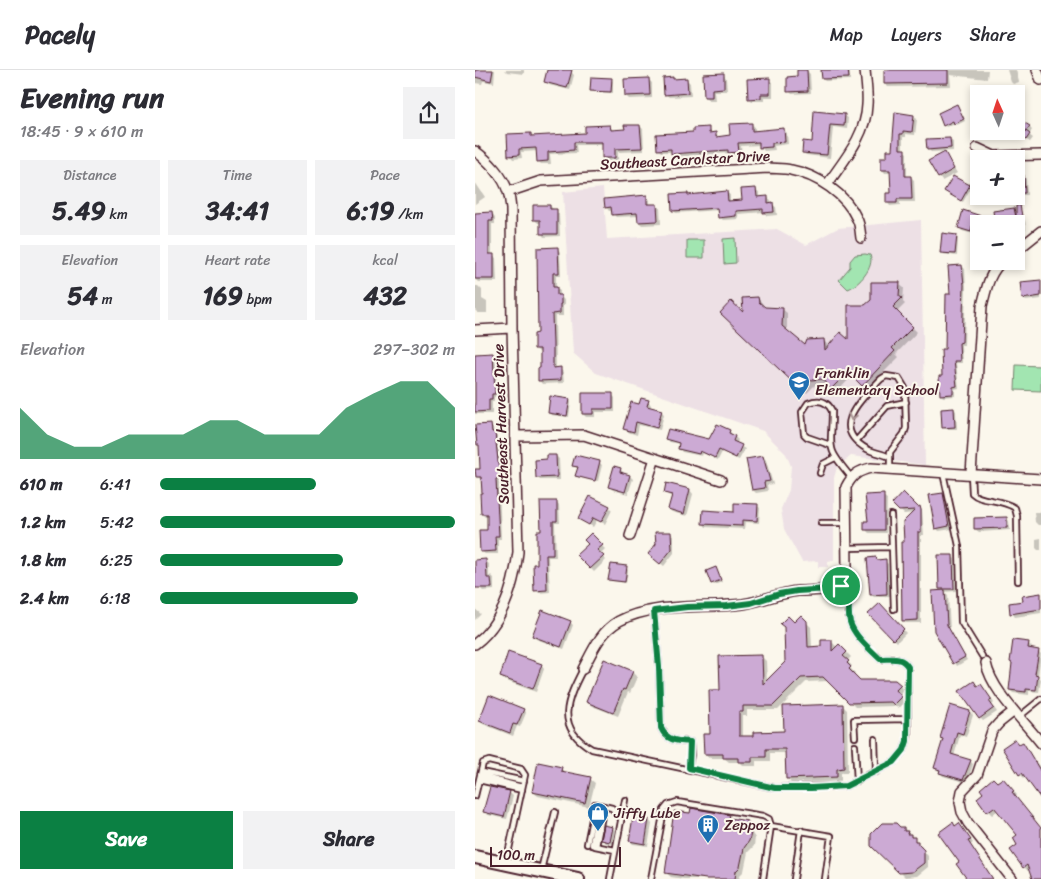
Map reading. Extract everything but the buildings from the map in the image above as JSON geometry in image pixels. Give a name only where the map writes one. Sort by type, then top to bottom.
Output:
[{"type":"street","points":[[827,185],[853,147],[863,127],[867,106],[865,70]]},
{"type":"street","points":[[1037,70],[1041,80]]},
{"type":"street","points":[[977,148],[994,156],[1041,155]]},
{"type":"street","points":[[475,151],[491,166],[508,192]]},
{"type":"street","name":"Southeast Carolstar Drive","points":[[508,192],[541,182],[768,168],[789,170],[809,175],[827,185],[841,197],[858,220],[861,238]]},
{"type":"street","name":"Southeast Harvest Drive","points":[[475,644],[495,622],[509,595],[515,578],[518,552],[511,209],[508,192]]},
{"type":"street","points":[[1025,244],[1041,231]]},
{"type":"street","points":[[971,474],[982,306],[988,283],[995,270]]},
{"type":"street","points":[[475,330],[512,328]]},
{"type":"street","points":[[516,436],[585,435],[721,480]]},
{"type":"street","points":[[630,536],[655,458]]},
{"type":"street","points":[[583,669],[596,642],[611,626],[621,620],[654,611],[751,603],[779,594],[841,586],[845,580],[847,569],[847,487],[851,477],[860,470],[871,468],[1041,479]]},
{"type":"street","points":[[984,660],[990,678],[1041,743]]},
{"type":"street","points":[[1012,879],[968,823],[962,812],[960,802],[962,791],[977,775],[992,731],[999,723],[1017,713]]},
{"type":"street","points":[[475,857],[578,879]]},
{"type":"lane","points":[[889,457],[872,451],[857,440],[850,429],[852,410],[886,376],[899,378],[905,388],[906,428],[904,434],[890,452],[890,469]]},
{"type":"lane","points":[[830,445],[807,437],[804,434],[802,412],[808,403],[821,401],[830,406],[833,411],[830,445],[835,458],[851,477]]},
{"type":"lane","points":[[857,440],[887,406],[905,402]]},
{"type":"lane","points":[[820,474],[823,464],[827,460],[835,458]]},
{"type":"lane","points":[[943,473],[959,546],[961,622],[984,660]]},
{"type":"lane","points":[[971,474],[971,493],[976,498],[1003,501],[1015,508],[1017,516],[1018,581]]},
{"type":"lane","points":[[891,515],[894,609]]},
{"type":"lane","points":[[821,523],[847,523]]},
{"type":"lane","points":[[847,548],[891,547]]},
{"type":"lane","points":[[583,669],[570,695],[567,708],[569,726],[575,737],[592,749],[689,768],[775,788],[846,786],[894,762],[904,750],[907,741],[908,667],[905,662],[898,659],[880,659],[858,635],[851,623],[849,596],[841,586]]},
{"type":"lane","points":[[654,611],[659,667],[661,728],[669,738],[690,742],[689,768]]},
{"type":"lane","points":[[1017,713],[1041,699]]},
{"type":"lane","points":[[855,736],[854,720],[908,719]]},
{"type":"lane","points":[[875,739],[876,772]]},
{"type":"lane","points":[[855,746],[857,781]]},
{"type":"lane","points":[[475,796],[483,763],[489,761],[521,769],[525,775],[505,864]]},
{"type":"lane","points":[[480,776],[522,786]]},
{"type":"lane","points":[[480,776],[522,786]]},
{"type":"lane","points":[[610,879],[625,800]]},
{"type":"lane","points":[[651,879],[664,810],[672,803],[769,818],[771,826],[763,879]]},
{"type":"lane","points":[[599,805],[612,808],[621,819]]},
{"type":"lane","points":[[590,845],[599,805]]},
{"type":"lane","points":[[590,845],[599,805]]},
{"type":"lane","points":[[541,872],[555,812]]},
{"type":"lane","points":[[771,826],[831,836],[825,879]]},
{"type":"lane","points":[[794,879],[801,830]]},
{"type":"lane","points":[[590,845],[615,850]]},
{"type":"shaded area","name":"Franklin Elementary School","points":[[603,188],[607,239],[777,229],[806,245],[838,228],[921,220],[925,465],[851,456],[837,467],[834,478],[834,560],[828,561],[828,567],[818,567],[818,561],[802,562],[784,529],[781,509],[789,490],[791,466],[786,454],[763,431],[596,373],[573,353],[563,192]]},
{"type":"green space","points":[[735,238],[736,263],[724,264],[723,239]]},
{"type":"green space","points":[[687,240],[704,240],[704,258],[687,258]]},
{"type":"green space","points":[[855,255],[870,255],[871,260],[868,270],[861,280],[848,289],[839,280],[850,267],[850,261]]},
{"type":"green space","points":[[1016,365],[1041,366],[1041,391],[1015,390]]},
{"type":"place","name":"Franklin Elementary School","points":[[799,401]]},
{"type":"place","name":"Jiffy Lube","points":[[598,832]]},
{"type":"place","name":"Zeppoz","points":[[708,844]]},
{"type":"route","points":[[841,586],[849,596],[851,623],[858,635],[880,659],[898,659],[905,662],[908,667],[908,733],[904,750],[900,756],[894,762],[846,786],[811,788],[775,788],[689,768],[690,742],[676,741],[669,738],[661,728],[659,667],[654,611],[751,603],[779,594],[841,586]]}]
